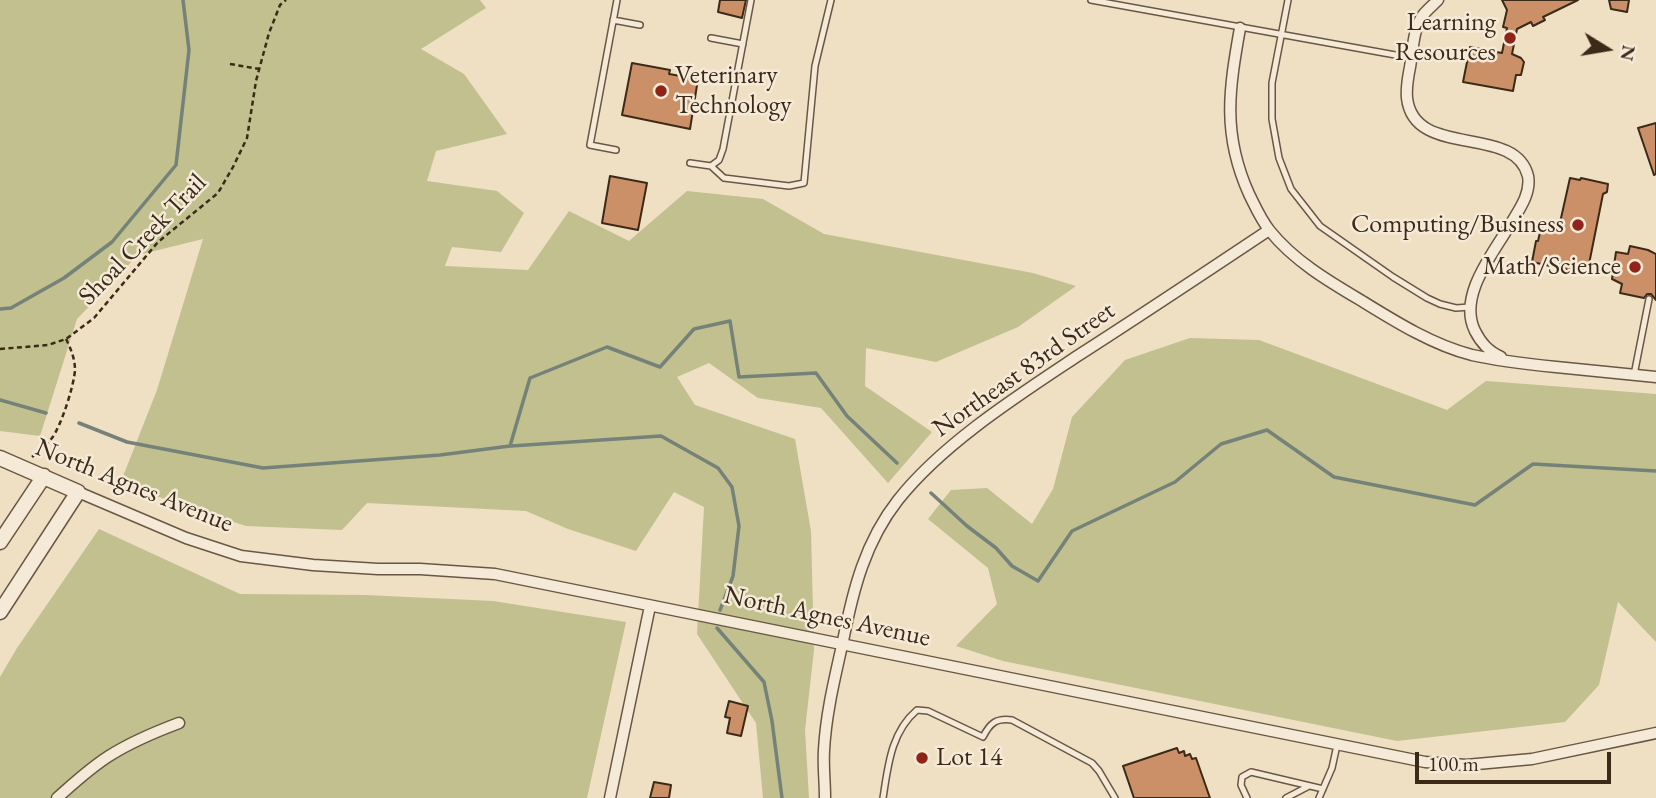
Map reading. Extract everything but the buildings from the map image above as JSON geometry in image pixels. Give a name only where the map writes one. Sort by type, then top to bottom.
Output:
[{"type":"street","points":[[1438,0],[1423,15],[1417,28],[1407,84],[1407,101],[1413,115],[1423,126],[1436,133],[1501,148],[1514,154],[1523,165],[1528,178],[1527,194],[1521,208],[1479,276],[1470,307],[1472,325],[1480,340],[1490,352],[1511,362]]},
{"type":"street","points":[[1240,28],[1231,82],[1230,115],[1242,178],[1269,230],[1306,265],[1399,324],[1470,354],[1511,362],[1656,377]]},
{"type":"street","name":"Northeast 83rd Street","points":[[825,798],[824,751],[827,720],[851,599],[873,540],[898,500],[926,470],[973,429],[1269,230]]},
{"type":"street","name":"North Agnes Avenue","points":[[0,458],[186,538],[241,556],[313,565],[495,574],[1425,762],[1466,765],[1532,759],[1656,733]]},
{"type":"street","points":[[0,542],[44,476]]},
{"type":"street","points":[[0,612],[78,492]]},
{"type":"street","points":[[610,798],[650,606]]},
{"type":"street","points":[[57,798],[109,756],[143,737],[179,723]]},
{"type":"lane","points":[[616,150],[590,145],[617,0]]},
{"type":"lane","points":[[711,166],[719,160],[723,149],[751,0]]},
{"type":"lane","points":[[690,163],[711,166],[724,178],[789,186],[804,183],[815,66],[831,0]]},
{"type":"lane","points":[[1091,0],[1412,58]]},
{"type":"lane","points":[[1289,0],[1272,83],[1272,120],[1279,158],[1291,189],[1320,226],[1394,277],[1440,304],[1456,308],[1470,307]]},
{"type":"lane","points":[[613,20],[640,25]]},
{"type":"lane","points":[[711,38],[743,44]]},
{"type":"lane","points":[[1634,375],[1649,299]]},
{"type":"lane","points":[[883,798],[890,760],[900,728],[917,710],[928,711],[983,737],[995,721],[1012,720],[1092,763],[1115,798]]},
{"type":"lane","points":[[1319,798],[1332,768],[1338,745]]},
{"type":"lane","points":[[1247,798],[1241,785],[1242,777],[1251,772],[1323,789]]},
{"type":"lane","points":[[1286,798],[1309,786]]},
{"type":"path","name":"Shoal Creek Trail","points":[[0,349],[48,345],[66,339],[94,318],[158,242],[218,193],[247,138],[259,69],[269,33],[280,5],[286,0]]},
{"type":"path","points":[[230,64],[259,69]]},
{"type":"path","name":"Shoal Creek Trail","points":[[24,467],[51,439],[59,426],[75,369],[72,351],[66,339]]},
{"type":"shaded area","points":[[0,0],[480,0],[486,8],[421,49],[464,74],[507,134],[436,151],[427,181],[497,191],[524,213],[501,252],[452,247],[445,266],[528,270],[569,211],[629,241],[687,191],[763,199],[824,234],[1033,273],[1076,286],[1018,327],[936,362],[866,348],[865,386],[932,432],[888,483],[821,408],[758,398],[709,363],[677,377],[695,405],[795,439],[811,531],[814,650],[805,730],[809,798],[763,798],[756,723],[697,634],[704,507],[674,492],[636,551],[568,529],[526,511],[367,503],[342,530],[246,526],[120,484],[157,390],[203,239],[138,255],[77,319],[40,436],[0,431]]},
{"type":"shaded area","points":[[1190,338],[1259,340],[1447,410],[1486,381],[1656,394],[1656,642],[1618,602],[1599,685],[1565,722],[1397,741],[1003,661],[956,646],[997,604],[988,568],[928,519],[951,490],[987,488],[1032,524],[1053,489],[1072,417],[1125,360]]},
{"type":"shaded area","points":[[99,529],[240,594],[365,595],[493,601],[626,622],[587,798],[0,798],[0,677]]},
{"type":"waterway","points":[[0,309],[11,308],[64,278],[112,242],[176,165],[189,50],[183,0]]},
{"type":"waterway","points":[[79,423],[127,442],[263,468],[440,455],[510,446],[530,378],[607,347],[660,367],[694,329],[730,321],[739,377],[816,373],[847,416],[897,463]]},
{"type":"waterway","points":[[0,400],[46,413]]},
{"type":"waterway","points":[[931,493],[996,548],[1012,566],[1038,581],[1072,531],[1175,482],[1221,444],[1267,430],[1334,477],[1475,505],[1533,464],[1656,471]]},
{"type":"waterway","points":[[511,446],[661,436],[718,468],[732,487],[739,526],[733,576],[720,610]]},
{"type":"waterway","points":[[717,628],[764,682],[782,798]]},
{"type":"place","name":"Learning Resources","points":[[1510,38]]},
{"type":"place","name":"Veterinary Technology","points":[[661,91]]},
{"type":"place","name":"Computing/Business","points":[[1578,225]]},
{"type":"place","name":"Math/Science","points":[[1635,267]]},
{"type":"place","name":"Lot 14","points":[[922,758]]}]
